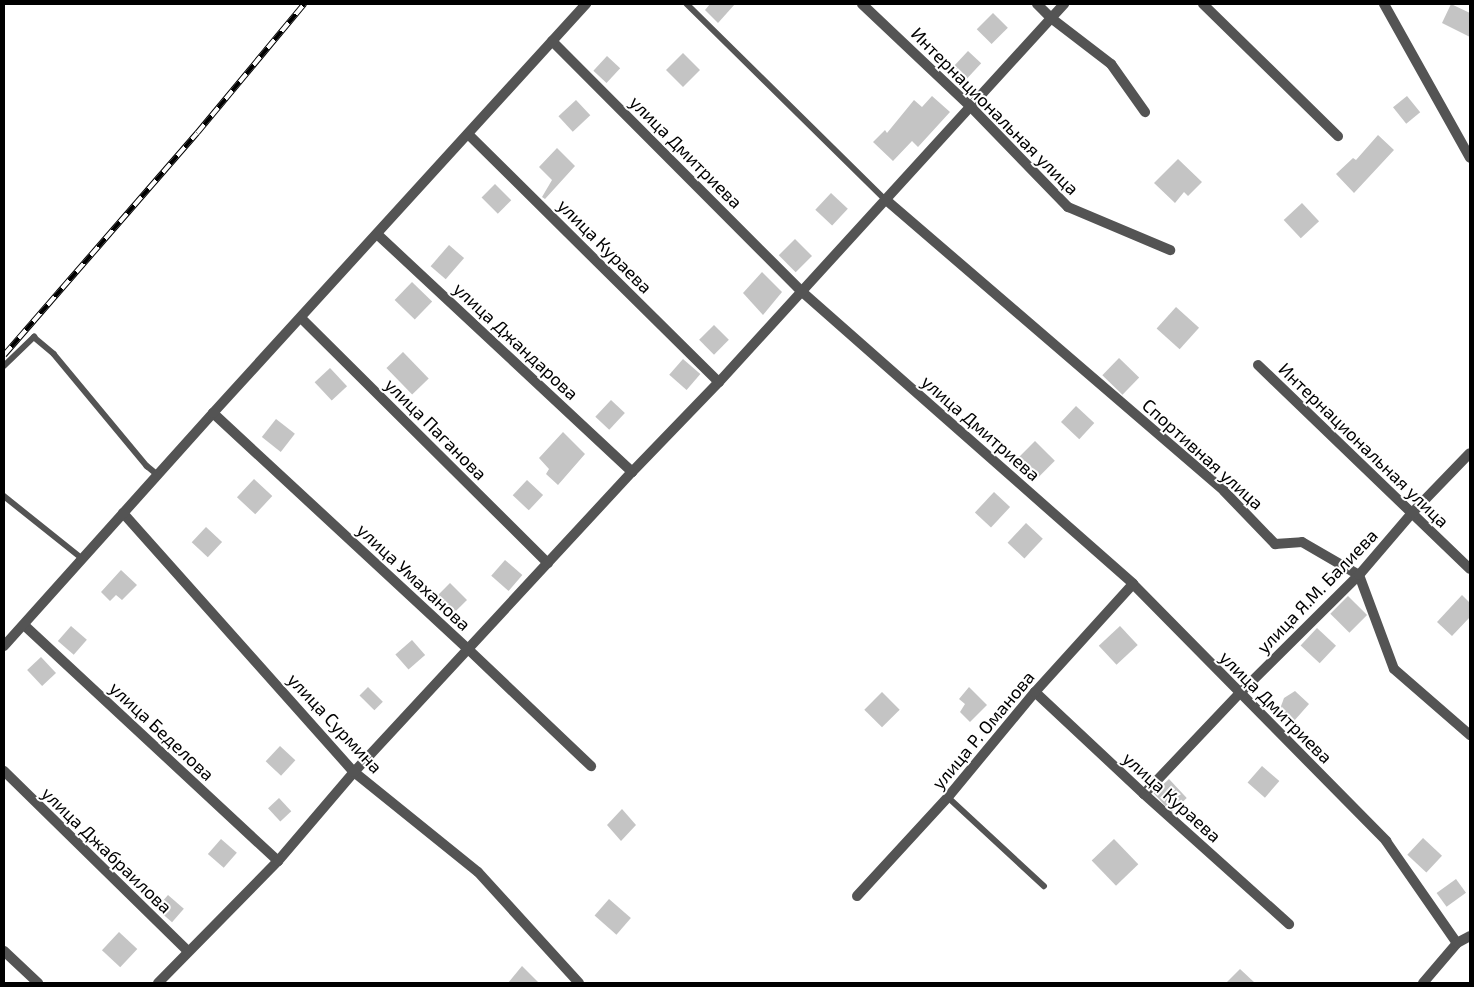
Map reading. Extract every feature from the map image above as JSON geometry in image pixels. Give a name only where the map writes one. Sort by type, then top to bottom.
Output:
[{"type":"street","points":[[4,646],[213,413],[586,4]]},
{"type":"street","name":"Интернациональная улица","points":[[862,4],[970,106],[1068,208],[1170,250]]},
{"type":"street","points":[[1037,4],[1051,18],[1111,64],[1145,112]]},
{"type":"street","points":[[158,983],[278,861],[354,772],[632,472],[719,382],[800,290],[1064,4]]},
{"type":"street","points":[[1203,4],[1338,136]]},
{"type":"street","points":[[1387,5],[1470,158]]},
{"type":"street","name":"улица Дмитриева","points":[[552,41],[800,290],[1133,584],[1386,841],[1457,943]]},
{"type":"street","name":"улица Кураева","points":[[468,134],[719,382]]},
{"type":"street","name":"Спортивная улица","points":[[885,199],[1224,491],[1275,544],[1302,542],[1359,575]]},
{"type":"street","name":"улица Джандарова","points":[[377,234],[632,472]]},
{"type":"street","name":"улица Паганова","points":[[301,318],[548,563]]},
{"type":"street","name":"Интернациональная улица","points":[[1258,365],[1470,568]]},
{"type":"street","name":"улица Умаханова","points":[[213,413],[468,649],[591,766]]},
{"type":"street","name":"улица Я.М. Балиева","points":[[1144,794],[1240,693],[1359,575],[1412,513],[1470,453]]},
{"type":"street","name":"улица Сурмина","points":[[123,513],[354,772],[478,872],[579,983]]},
{"type":"street","points":[[1359,575],[1394,669],[1470,735]]},
{"type":"street","name":"улица Р. Оманова","points":[[857,896],[948,797],[1035,692],[1133,584]]},
{"type":"street","name":"улица Беделова","points":[[24,624],[278,861]]},
{"type":"street","name":"улица Кураева","points":[[1035,692],[1144,794],[1289,924]]},
{"type":"street","name":"улица Джабраилова","points":[[4,771],[188,951]]},
{"type":"street","points":[[1423,983],[1457,943],[1470,936]]},
{"type":"street","points":[[4,951],[38,983]]},
{"type":"lane","points":[[687,4],[885,199]]},
{"type":"lane","points":[[4,366],[34,337],[54,354],[147,466],[158,475]]},
{"type":"lane","points":[[4,496],[83,559]]},
{"type":"lane","points":[[948,797],[1044,886]]},
{"type":"building","points":[[710,4],[735,4],[718,23],[705,10]]},
{"type":"building","points":[[1451,4],[1470,13],[1470,37],[1442,23]]},
{"type":"building","points":[[993,13],[1008,28],[992,44],[977,29]]},
{"type":"building","points":[[968,51],[981,63],[967,79],[954,66]]},
{"type":"building","points":[[683,53],[700,70],[683,87],[666,70]]},
{"type":"building","points":[[607,56],[620,68],[607,83],[593,71]]},
{"type":"building","points":[[932,96],[950,112],[918,147],[912,141],[893,161],[873,142],[885,130],[887,133],[914,100],[922,107]]},
{"type":"building","points":[[1407,96],[1420,112],[1406,124],[1393,107]]},
{"type":"building","points":[[576,100],[590,115],[573,132],[558,116]]},
{"type":"building","points":[[1378,135],[1394,150],[1354,193],[1336,174],[1353,158],[1356,160]]},
{"type":"building","points":[[557,148],[575,166],[545,199],[542,197],[552,180],[539,167]]},
{"type":"building","points":[[1178,159],[1202,182],[1188,196],[1184,192],[1175,203],[1154,183]]},
{"type":"building","points":[[495,184],[511,200],[498,214],[482,197]]},
{"type":"building","points":[[831,193],[848,209],[832,226],[815,210]]},
{"type":"building","points":[[1302,203],[1319,221],[1301,238],[1284,220]]},
{"type":"building","points":[[795,239],[812,256],[796,272],[779,255]]},
{"type":"building","points":[[449,245],[464,258],[446,279],[431,266]]},
{"type":"building","points":[[762,272],[782,292],[763,315],[743,293]]},
{"type":"building","points":[[412,282],[432,301],[415,319],[395,300]]},
{"type":"building","points":[[1176,307],[1199,328],[1180,349],[1157,329]]},
{"type":"building","points":[[714,325],[729,340],[714,355],[699,340]]},
{"type":"building","points":[[403,352],[429,379],[412,395],[386,368]]},
{"type":"building","points":[[1119,358],[1139,377],[1122,395],[1102,375]]},
{"type":"building","points":[[683,359],[700,374],[687,390],[669,375]]},
{"type":"building","points":[[330,368],[347,386],[332,401],[315,382]]},
{"type":"building","points":[[611,400],[625,413],[609,430],[595,417]]},
{"type":"building","points":[[1076,406],[1094,423],[1079,439],[1061,422]]},
{"type":"building","points":[[276,419],[295,434],[281,452],[262,437]]},
{"type":"building","points":[[563,432],[585,454],[558,485],[546,474],[549,469],[539,458]]},
{"type":"building","points":[[1035,441],[1055,461],[1036,479],[1017,459]]},
{"type":"building","points":[[254,479],[272,496],[255,514],[237,497]]},
{"type":"building","points":[[527,480],[543,495],[529,510],[513,495]]},
{"type":"building","points":[[994,492],[1010,507],[991,527],[975,512]]},
{"type":"building","points":[[1026,523],[1043,539],[1024,558],[1008,543]]},
{"type":"building","points":[[206,527],[222,542],[208,557],[192,542]]},
{"type":"building","points":[[505,560],[522,575],[509,591],[491,576]]},
{"type":"building","points":[[121,570],[137,585],[122,600],[116,595],[110,601],[101,592]]},
{"type":"building","points":[[450,583],[467,600],[453,614],[436,597]]},
{"type":"building","points":[[1462,595],[1470,603],[1470,617],[1452,636],[1437,622]]},
{"type":"building","points":[[1348,596],[1367,615],[1349,633],[1330,614]]},
{"type":"building","points":[[71,626],[87,640],[74,655],[58,641]]},
{"type":"building","points":[[1120,626],[1138,645],[1117,665],[1099,646]]},
{"type":"building","points":[[1317,628],[1336,646],[1320,663],[1301,646]]},
{"type":"building","points":[[412,640],[425,655],[409,670],[395,654]]},
{"type":"building","points":[[41,657],[56,673],[42,686],[27,670]]},
{"type":"building","points":[[368,687],[383,702],[374,710],[360,695]]},
{"type":"building","points":[[969,687],[987,705],[970,722],[960,712],[965,704],[959,699]]},
{"type":"building","points":[[1295,691],[1309,704],[1294,721],[1280,709],[1284,698]]},
{"type":"building","points":[[882,692],[900,710],[882,727],[864,710]]},
{"type":"building","points":[[280,746],[295,760],[281,776],[266,761]]},
{"type":"building","points":[[1262,766],[1279,781],[1265,798],[1248,783]]},
{"type":"building","points":[[1169,779],[1187,798],[1171,812],[1154,793]]},
{"type":"building","points":[[279,798],[291,811],[280,821],[268,808]]},
{"type":"building","points":[[622,809],[636,825],[621,841],[607,825]]},
{"type":"building","points":[[1423,838],[1442,856],[1426,873],[1407,855]]},
{"type":"building","points":[[221,839],[237,853],[224,868],[208,854]]},
{"type":"building","points":[[1114,839],[1138,864],[1116,886],[1092,861]]},
{"type":"building","points":[[1456,879],[1466,893],[1447,907],[1437,893]]},
{"type":"building","points":[[168,895],[184,909],[172,922],[156,909]]},
{"type":"building","points":[[609,899],[631,918],[616,935],[595,916]]},
{"type":"building","points":[[119,932],[137,949],[120,967],[102,950]]},
{"type":"building","points":[[522,966],[539,983],[508,983]]},
{"type":"building","points":[[1240,969],[1255,983],[1226,983]]},
{"type":"railway","points":[[4,355],[197,133],[304,4]]}]
